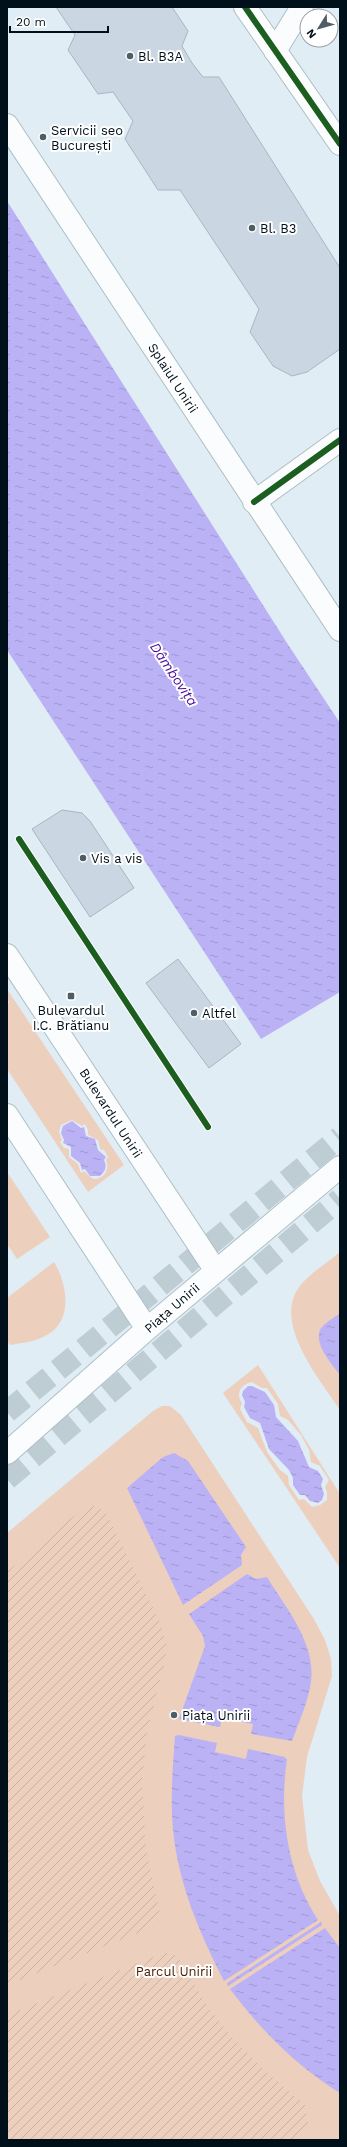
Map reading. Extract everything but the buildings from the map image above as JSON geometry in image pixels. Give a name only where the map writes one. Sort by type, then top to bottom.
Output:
[{"type":"main road","points":[[245,7],[340,144]]},
{"type":"main road","points":[[275,52],[302,7]]},
{"type":"main road","name":"Splaiul Unirii","points":[[7,125],[254,502],[340,630]]},
{"type":"main road","points":[[254,502],[340,440]]},
{"type":"main road","name":"Bulevardul Unirii","points":[[7,955],[216,1271]]},
{"type":"main road","points":[[7,1116],[147,1329]]},
{"type":"main road","name":"Piața Unirii","points":[[7,1453],[147,1329],[340,1167]]},
{"type":"green space","points":[[7,989],[124,1165],[88,1192],[7,1069],[7,1006],[9,1002],[7,999]],"holes":[[[72,1120],[82,1126],[85,1124],[88,1130],[88,1135],[98,1140],[100,1149],[104,1150],[108,1157],[106,1160],[107,1170],[103,1176],[97,1179],[93,1179],[84,1171],[81,1173],[78,1164],[69,1157],[69,1149],[64,1148],[60,1142],[62,1140],[59,1132],[61,1125]]]},
{"type":"green space","points":[[7,1172],[50,1237],[17,1259],[7,1244]]},
{"type":"green space","points":[[340,1252],[340,1410],[304,1355],[292,1323],[291,1308],[295,1294],[303,1282]]},
{"type":"green space","points":[[54,1262],[59,1271],[65,1292],[64,1314],[60,1323],[53,1331],[39,1339],[10,1345],[7,1341],[7,1298]]},
{"type":"green space","points":[[258,1365],[340,1494],[340,1568],[223,1393]],"holes":[[[252,1382],[262,1388],[267,1388],[278,1404],[280,1416],[288,1420],[301,1435],[309,1450],[311,1462],[320,1466],[329,1480],[325,1487],[327,1492],[327,1500],[320,1505],[312,1507],[304,1499],[299,1500],[289,1485],[288,1476],[280,1470],[267,1452],[258,1428],[247,1422],[240,1409],[242,1403],[239,1393],[242,1387]]]},
{"type":"green space","name":"Parcul Unirii","points":[[162,1406],[170,1406],[181,1415],[314,1619],[325,1640],[331,1659],[332,1676],[307,1757],[302,1796],[308,1850],[320,1881],[340,1916],[340,2140],[7,2140],[7,1533],[153,1411]]},
{"type":"green space","points":[[94,1506],[100,1508],[106,1513],[159,1620],[167,1645],[164,1665],[147,1732],[142,1781],[146,1849],[160,1914],[153,1927],[7,1985],[7,1572],[79,1512]]},
{"type":"green space","points":[[163,1953],[172,1953],[178,1957],[206,2004],[230,2035],[264,2070],[305,2105],[308,2122],[298,2140],[7,2140],[7,2015]]},
{"type":"water","name":"Dâmbovița","points":[[7,201],[287,643],[340,723],[340,992],[261,1039],[7,650]]},
{"type":"water","points":[[72,1121],[81,1128],[84,1127],[86,1136],[95,1139],[98,1150],[106,1157],[104,1160],[104,1172],[100,1176],[90,1176],[85,1169],[82,1170],[80,1163],[71,1156],[71,1147],[63,1143],[64,1140],[61,1133],[63,1126]]},
{"type":"water","points":[[340,1313],[340,1375],[325,1354],[319,1342],[319,1336],[322,1327]]},
{"type":"water","points":[[248,1386],[252,1386],[265,1392],[274,1405],[276,1417],[298,1441],[309,1467],[318,1471],[323,1479],[321,1485],[324,1494],[322,1500],[318,1503],[310,1501],[305,1495],[300,1495],[293,1485],[293,1478],[289,1470],[269,1449],[260,1423],[250,1418],[244,1407],[245,1402],[242,1395],[243,1391]]},
{"type":"water","points":[[174,1453],[188,1461],[246,1547],[241,1555],[242,1565],[183,1605],[127,1488],[163,1457]]},
{"type":"water","points":[[247,1574],[256,1579],[267,1577],[298,1626],[309,1654],[311,1668],[310,1689],[292,1741],[251,1734],[253,1724],[222,1718],[220,1727],[179,1719],[205,1646],[203,1636],[189,1614]]},
{"type":"water","points":[[179,1735],[217,1743],[215,1752],[246,1759],[248,1749],[285,1757],[287,1759],[284,1801],[288,1842],[292,1862],[299,1882],[307,1902],[318,1920],[224,1981],[196,1921],[178,1860],[174,1838],[172,1796],[175,1736]]},
{"type":"water","points":[[321,1922],[322,1925],[228,1986],[227,1983]]},
{"type":"water","points":[[325,1928],[340,1948],[340,2093],[309,2071],[280,2046],[254,2019],[230,1989]]},
{"type":"tunnel","points":[[7,1412],[340,1137]]},
{"type":"tunnel","points":[[7,1479],[340,1199]]},
{"type":"cycle path","points":[[245,7],[340,144]]},
{"type":"cycle path","points":[[254,502],[340,440]]},
{"type":"cycle path","points":[[19,839],[208,1127]]},
{"type":"place","name":"Bl. B3A","points":[[130,56]]},
{"type":"place","name":"Servicii seo București","points":[[43,137]]},
{"type":"place","name":"Bl. B3","points":[[252,228]]},
{"type":"place","name":"Vis a vis","points":[[83,858]]},
{"type":"place","name":"Bulevardul I.C. Brătianu","points":[[71,996]]},
{"type":"place","name":"Altfel","points":[[194,1013]]},
{"type":"place","name":"Piața Unirii","points":[[174,1715]]}]
